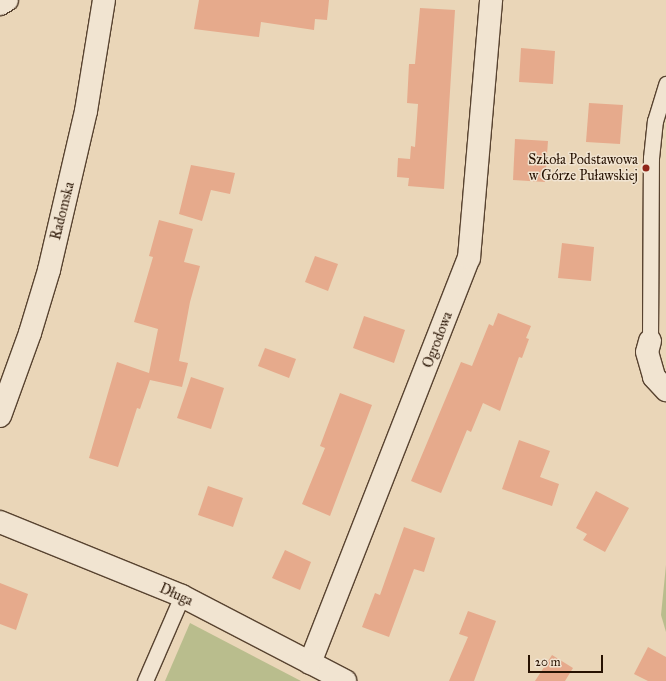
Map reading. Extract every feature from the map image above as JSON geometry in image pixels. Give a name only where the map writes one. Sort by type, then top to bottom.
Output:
[{"type":"street","points":[[0,4],[6,0]]},
{"type":"street","name":"Radomska","points":[[0,416],[30,333],[49,270],[86,111],[104,0]]},
{"type":"street","name":"Ogrodowa","points":[[310,663],[470,258],[491,0]]},
{"type":"street","points":[[650,341],[647,352],[652,372],[666,390]]},
{"type":"street","name":"Długa","points":[[0,522],[182,596],[344,681]]},
{"type":"lane","points":[[650,341],[651,158],[655,121],[666,84]]},
{"type":"lane","points":[[145,681],[182,596]]},
{"type":"green space","points":[[666,565],[666,632],[661,615]]},
{"type":"green space","points":[[190,623],[301,681],[165,681]]},
{"type":"building","points":[[199,0],[329,0],[327,20],[315,19],[314,30],[261,22],[259,37],[194,29]]},
{"type":"building","points":[[420,8],[455,10],[444,189],[408,186],[409,178],[397,177],[398,158],[410,159],[411,146],[415,147],[418,104],[407,103],[409,64],[415,64]]},
{"type":"building","points":[[521,48],[555,51],[553,84],[519,82]]},
{"type":"building","points":[[589,103],[623,105],[620,144],[586,142]]},
{"type":"building","points":[[515,139],[548,141],[545,182],[513,180]]},
{"type":"building","points":[[191,165],[235,173],[230,194],[211,190],[202,221],[179,214]]},
{"type":"building","points":[[159,220],[193,229],[184,262],[200,266],[190,302],[179,361],[188,363],[182,387],[150,380],[140,409],[137,408],[118,467],[89,458],[117,362],[149,373],[158,329],[134,322],[153,257],[149,256]]},
{"type":"building","points":[[562,243],[594,247],[591,281],[558,278]]},
{"type":"building","points":[[315,256],[338,264],[328,291],[305,282]]},
{"type":"building","points":[[498,313],[531,326],[526,338],[529,339],[522,358],[519,357],[500,411],[483,403],[471,432],[467,430],[441,493],[411,481],[461,362],[472,366],[489,324],[493,326]]},
{"type":"building","points":[[364,316],[405,330],[394,363],[353,348]]},
{"type":"building","points":[[265,348],[296,359],[289,378],[258,366]]},
{"type":"building","points":[[191,377],[224,388],[211,429],[177,418]]},
{"type":"building","points":[[340,393],[372,405],[330,516],[302,504],[325,448],[320,446]]},
{"type":"building","points":[[519,440],[550,451],[540,477],[559,484],[552,506],[502,489]]},
{"type":"building","points":[[208,486],[243,498],[233,527],[198,515]]},
{"type":"building","points":[[596,491],[629,508],[605,552],[583,540],[587,534],[576,528]]},
{"type":"building","points":[[404,527],[435,538],[424,572],[414,569],[389,637],[362,627],[375,593],[380,595]]},
{"type":"building","points":[[285,550],[311,562],[300,590],[272,578]]},
{"type":"building","points":[[0,583],[28,594],[16,630],[0,624]]},
{"type":"building","points":[[468,611],[496,621],[474,681],[449,681],[468,637],[459,634]]},
{"type":"building","points":[[648,647],[666,657],[666,681],[648,681],[634,674]]},
{"type":"building","points":[[552,655],[573,668],[565,681],[535,681]]},
{"type":"place","name":"Szkoła Podstawowa w Górze Puławskiej","points":[[646,168]]}]
